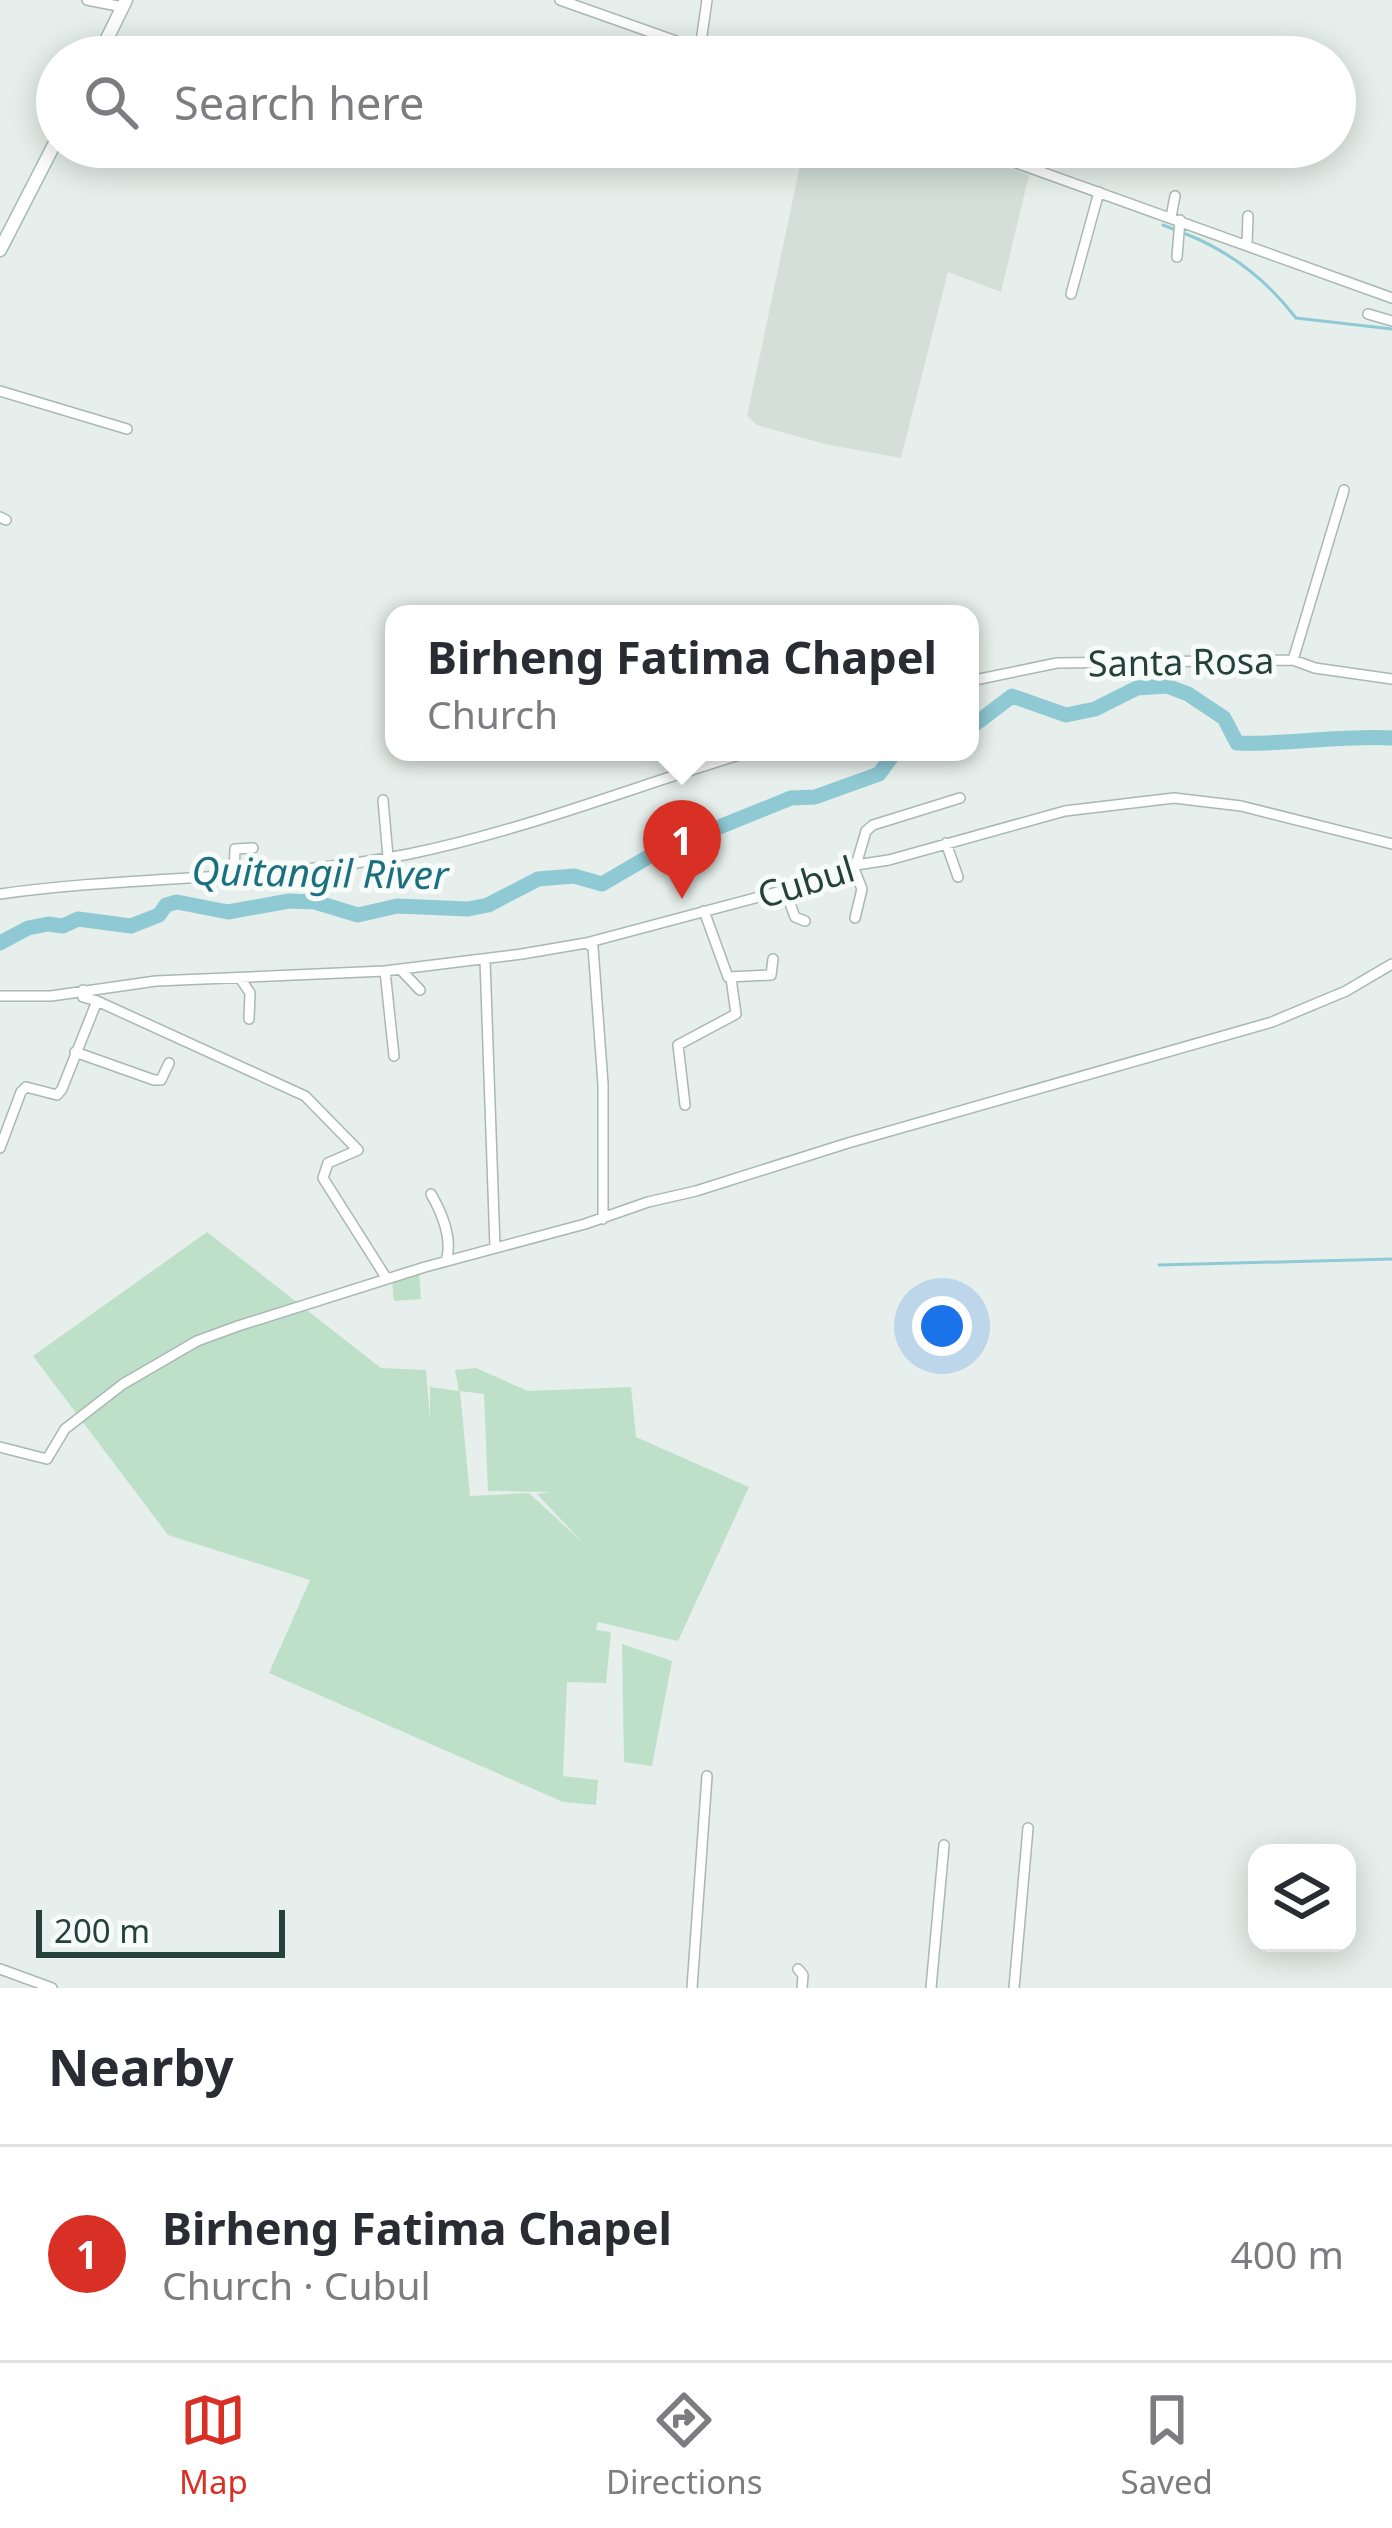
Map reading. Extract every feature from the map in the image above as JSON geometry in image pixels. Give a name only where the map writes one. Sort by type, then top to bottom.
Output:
[{"type":"street","points":[[88,0],[124,3],[108,36]]},
{"type":"street","points":[[560,0],[663,36]]},
{"type":"street","points":[[702,36],[707,0]]},
{"type":"street","points":[[0,250],[42,168]]},
{"type":"street","points":[[1036,168],[1392,298]]},
{"type":"street","points":[[1072,294],[1099,193]]},
{"type":"street","points":[[1175,196],[1177,257]]},
{"type":"street","points":[[1247,244],[1248,216]]},
{"type":"street","points":[[1368,314],[1392,321]]},
{"type":"street","points":[[0,392],[127,429]]},
{"type":"street","points":[[1293,660],[1344,490]]},
{"type":"street","name":"Santa Rosa","points":[[979,679],[1057,663],[1293,660],[1315,668],[1392,679]]},
{"type":"street","points":[[0,894],[388,857],[552,818],[636,785],[718,761]]},
{"type":"street","points":[[855,917],[862,889],[855,866],[866,831],[960,798]]},
{"type":"street","name":"Cubul","points":[[0,996],[51,996],[156,981],[401,970],[586,943],[1065,812],[1174,798],[1241,806],[1392,844]]},
{"type":"street","points":[[382,800],[388,857]]},
{"type":"street","points":[[946,843],[958,877]]},
{"type":"street","points":[[234,875],[235,849],[254,848]]},
{"type":"street","points":[[785,890],[795,917],[805,921]]},
{"type":"street","points":[[685,1106],[678,1045],[736,1015],[730,978],[704,910]]},
{"type":"street","points":[[586,943],[592,947],[599,1013],[603,1219]]},
{"type":"street","points":[[730,978],[771,975],[773,959]]},
{"type":"street","points":[[484,960],[496,1247]]},
{"type":"street","points":[[0,1447],[47,1459],[65,1430],[92,1407],[197,1341],[446,1261],[1272,1022],[1346,991],[1392,964]]},
{"type":"street","points":[[401,970],[420,990]]},
{"type":"street","points":[[385,971],[394,1056]]},
{"type":"street","points":[[240,978],[250,993],[249,1018]]},
{"type":"street","points":[[83,990],[83,997],[305,1096],[358,1150],[328,1163],[323,1178],[387,1279]]},
{"type":"street","points":[[0,1148],[21,1091],[26,1087],[57,1096],[97,1001]]},
{"type":"street","points":[[75,1052],[154,1080],[161,1080],[169,1063]]},
{"type":"street","points":[[431,1194],[447,1232],[450,1254],[446,1261]]},
{"type":"street","points":[[692,1988],[707,1776]]},
{"type":"street","points":[[1014,1988],[1028,1828]]},
{"type":"street","points":[[931,1988],[944,1845]]},
{"type":"street","points":[[0,1969],[52,1988]]},
{"type":"street","points":[[798,1969],[803,1975],[802,1988]]},
{"type":"shaded area","points":[[800,168],[1010,168],[1029,175],[1001,292],[948,272],[901,458],[825,444],[757,425],[747,416]]},
{"type":"green space","points":[[207,1232],[381,1368],[426,1370],[430,1419],[430,1387],[459,1391],[455,1370],[476,1368],[528,1391],[631,1387],[636,1437],[749,1487],[678,1641],[598,1622],[596,1630],[611,1632],[606,1683],[567,1682],[563,1776],[598,1780],[596,1805],[563,1802],[269,1673],[310,1580],[168,1535],[33,1356]],"holes":[[[460,1391],[484,1394],[488,1491],[551,1492],[537,1494],[583,1543],[529,1493],[470,1496]]]},
{"type":"green space","points":[[419,1270],[421,1299],[394,1301],[392,1278]]},
{"type":"green space","points":[[622,1644],[672,1661],[652,1766],[624,1762]]},
{"type":"waterway","points":[[1163,225],[1173,229]]},
{"type":"waterway","points":[[1186,234],[1247,268],[1296,318],[1392,329]]},
{"type":"waterway","name":"Quitangil River","points":[[979,721],[1012,696],[1066,715],[1095,709],[1137,688],[1167,686],[1224,718],[1237,743],[1392,738]]},
{"type":"waterway","name":"Quitangil River","points":[[0,943],[28,928],[63,926],[78,919],[131,926],[177,902],[228,912],[289,901],[315,902],[358,915],[397,906],[468,909],[488,905],[538,879],[574,876],[602,884],[655,853],[791,798],[815,797],[879,774],[888,761]]},
{"type":"waterway","points":[[1159,1265],[1392,1259]]},
{"type":"place","name":"Birheng Fatima Chapel","points":[[682,899]]}]
